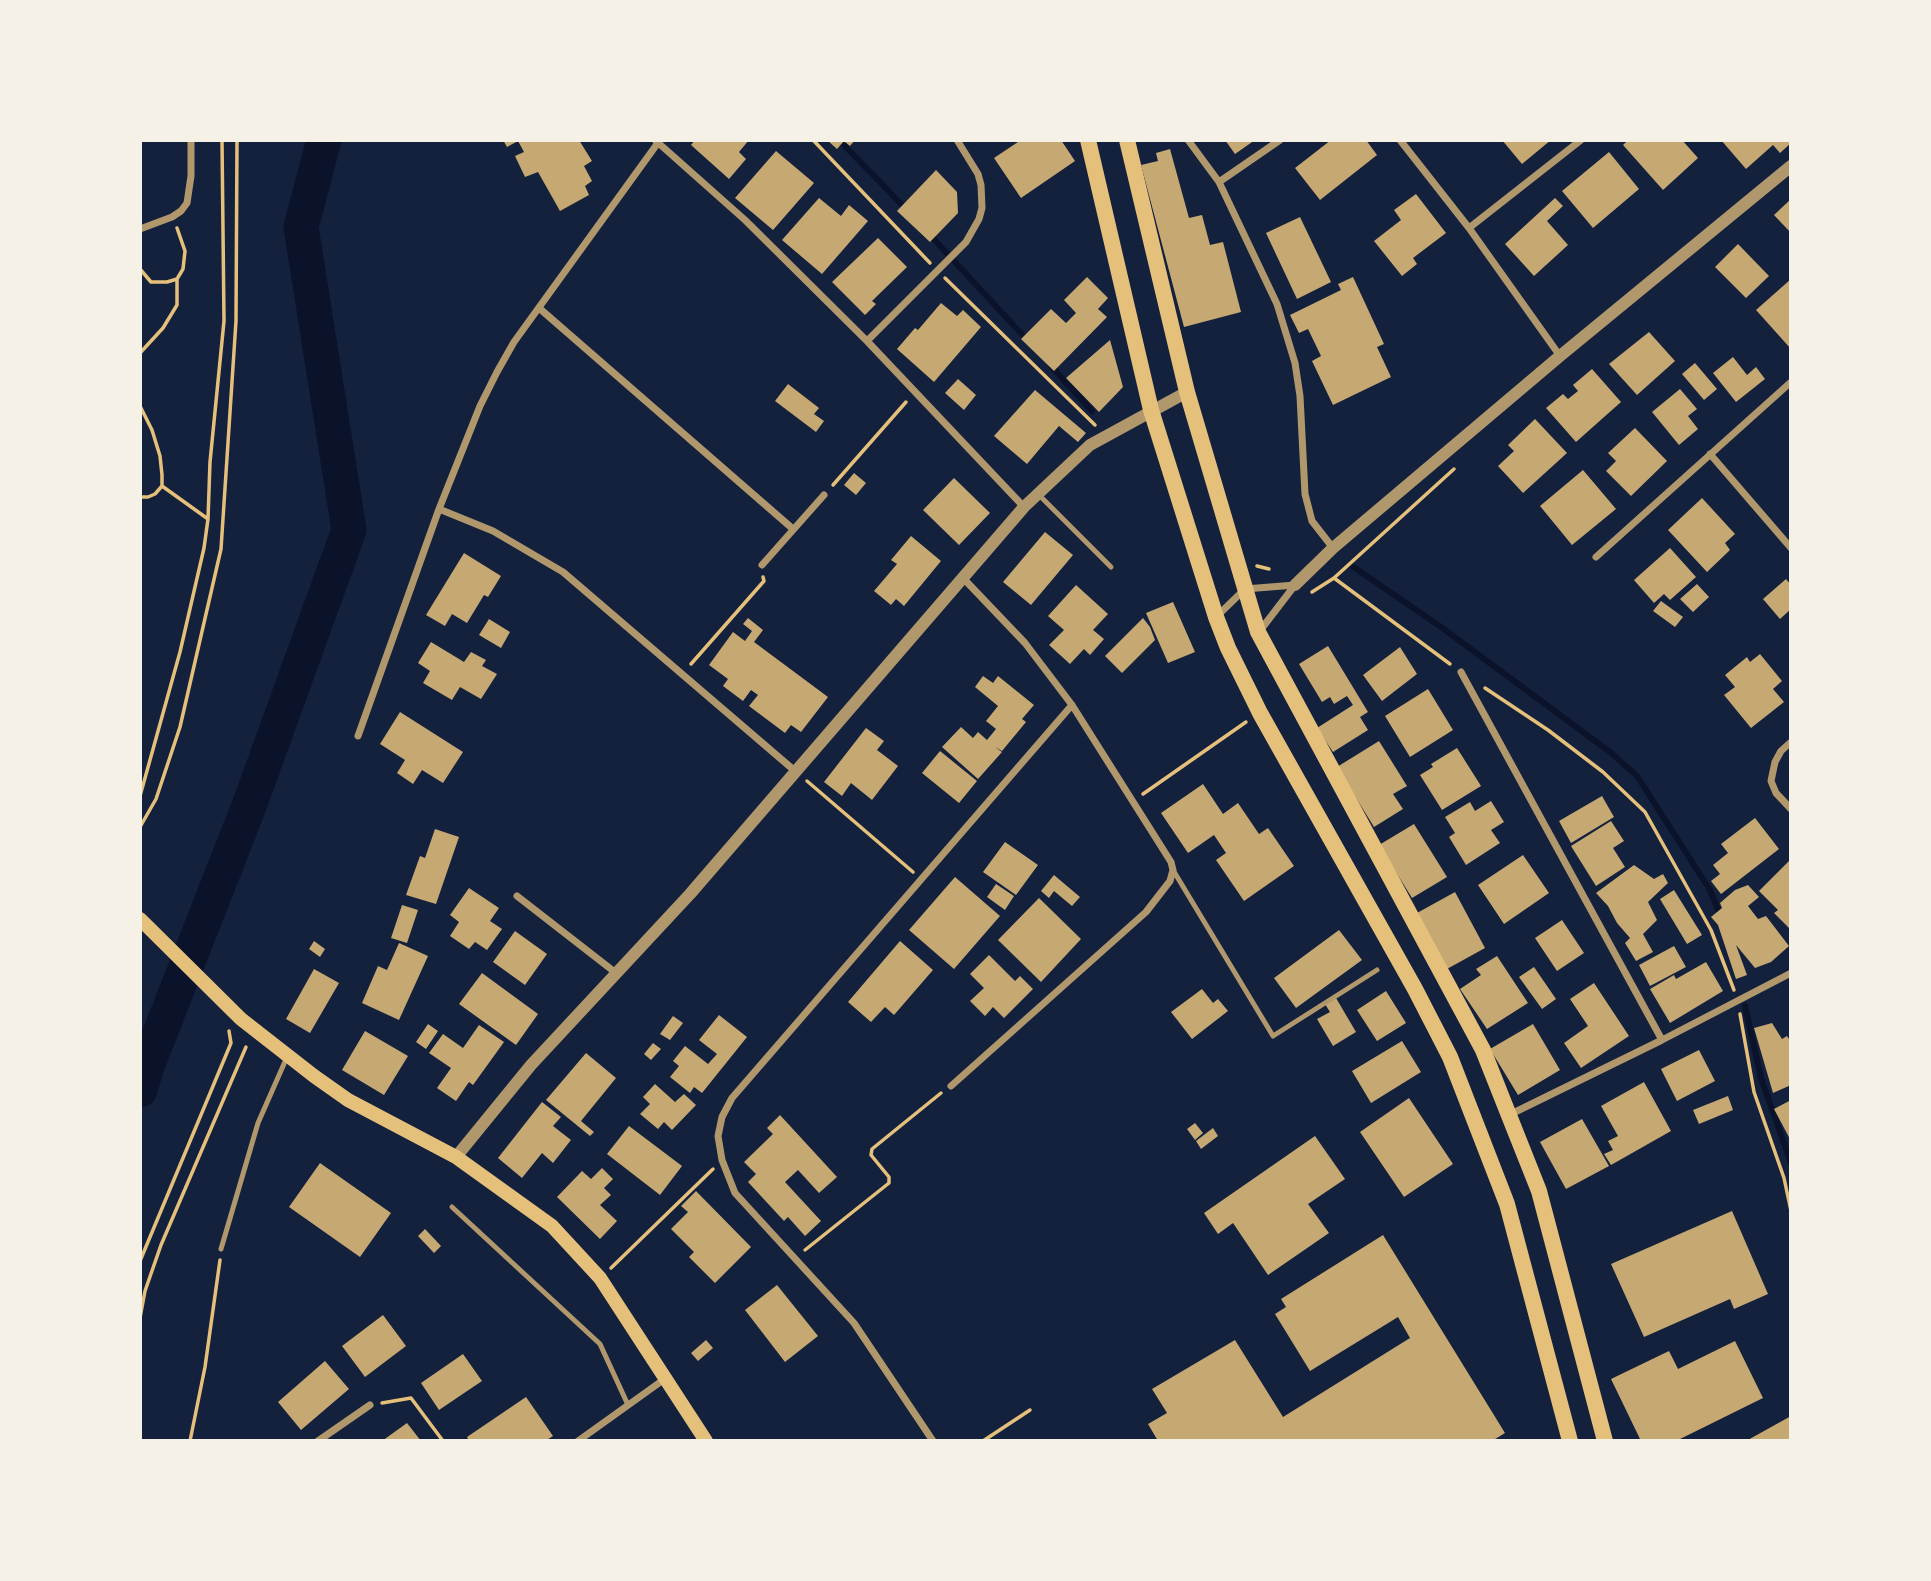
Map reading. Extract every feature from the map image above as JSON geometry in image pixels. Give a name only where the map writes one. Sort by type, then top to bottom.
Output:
[{"type":"main road","points":[[1088,140],[1151,410],[1216,617],[1260,713],[1415,989],[1450,1057],[1507,1203],[1570,1441]]},
{"type":"main road","points":[[1127,140],[1186,392],[1258,632],[1483,1050],[1539,1191],[1605,1441]]},
{"type":"main road","points":[[140,919],[242,1019],[288,1056],[348,1100],[456,1157],[552,1226],[600,1279],[667,1377],[706,1441]]},
{"type":"street","points":[[140,229],[172,216],[181,211],[187,203],[191,176],[191,140]]},
{"type":"street","points":[[867,341],[966,242],[979,219],[982,208],[978,174],[957,140]]},
{"type":"street","points":[[1188,140],[1219,182],[1277,304],[1295,363],[1300,396],[1305,494],[1312,521],[1333,548]]},
{"type":"street","points":[[1219,182],[1280,140]]},
{"type":"street","points":[[1400,140],[1469,229],[1560,356]]},
{"type":"street","points":[[1469,229],[1581,140]]},
{"type":"street","points":[[358,736],[439,509],[480,406],[497,372],[514,342],[658,141],[745,220],[867,341],[1024,507]]},
{"type":"street","points":[[1258,632],[1295,585],[1333,548],[1791,166]]},
{"type":"street","points":[[539,308],[793,529]]},
{"type":"street","points":[[1596,556],[1791,382]]},
{"type":"street","points":[[456,1157],[531,1065],[690,894],[1024,507],[1090,445],[1186,392]]},
{"type":"street","points":[[1710,454],[1791,548]]},
{"type":"street","points":[[762,565],[824,495]]},
{"type":"street","points":[[439,509],[493,531],[563,572],[795,771]]},
{"type":"street","points":[[951,1086],[1146,912],[1170,881],[1173,870],[1171,862],[1072,705],[1025,643],[963,578]]},
{"type":"street","points":[[1216,617],[1245,589],[1295,585]]},
{"type":"street","points":[[1461,672],[1662,1040]]},
{"type":"street","points":[[933,1441],[853,1323],[735,1194],[722,1160],[718,1136],[722,1117],[732,1098],[1072,705]]},
{"type":"street","points":[[1791,742],[1781,751],[1772,772],[1772,787],[1791,809]]},
{"type":"street","points":[[517,896],[616,973]]},
{"type":"street","points":[[1509,1115],[1790,976]]},
{"type":"street","points":[[578,1441],[667,1377]]},
{"type":"street","points":[[318,1441],[370,1405]]},
{"type":"lane","points":[[1038,494],[1111,567]]},
{"type":"lane","points":[[1173,870],[1273,1036],[1377,970]]},
{"type":"lane","points":[[221,1249],[258,1123],[288,1056]]},
{"type":"lane","points":[[452,1207],[600,1344],[628,1405]]},
{"type":"path","points":[[140,796],[180,652],[208,519],[210,462],[224,321],[222,140]]},
{"type":"path","points":[[140,827],[156,799],[180,727],[221,549],[236,321],[237,140]]},
{"type":"path","points":[[813,140],[938,271],[1106,436]]},
{"type":"path","points":[[140,353],[163,328],[177,305],[177,279],[183,270],[185,251],[172,216]]},
{"type":"path","points":[[140,269],[151,282],[177,279]]},
{"type":"path","points":[[824,495],[915,392]]},
{"type":"path","points":[[140,406],[152,430],[160,456],[162,486]]},
{"type":"path","points":[[1462,462],[1334,578],[1461,672],[1548,730],[1603,772],[1645,812],[1711,930],[1738,1001],[1754,1092],[1784,1178],[1791,1212]]},
{"type":"path","points":[[162,486],[208,519]]},
{"type":"path","points":[[140,497],[148,497],[162,486]]},
{"type":"path","points":[[683,674],[764,581],[762,565]]},
{"type":"path","points":[[1133,801],[1260,713]]},
{"type":"path","points":[[795,771],[923,880]]},
{"type":"path","points":[[140,1261],[231,1042],[229,1031]]},
{"type":"path","points":[[140,1318],[145,1291],[161,1245],[246,1046]]},
{"type":"path","points":[[795,1258],[889,1183],[889,1177],[871,1155],[872,1149],[951,1086]]},
{"type":"path","points":[[600,1279],[722,1160]]},
{"type":"path","points":[[190,1441],[205,1367],[221,1249]]},
{"type":"path","points":[[370,1405],[411,1398],[443,1441]]},
{"type":"path","points":[[983,1441],[1030,1410]]},
{"type":"building","points":[[503,140],[579,140],[592,161],[584,166],[592,181],[585,186],[589,195],[560,211],[538,172],[525,177],[515,156],[524,152],[518,141],[507,147]]},
{"type":"building","points":[[695,140],[749,140],[739,152],[746,159],[729,179],[691,145]]},
{"type":"building","points":[[827,140],[855,140],[850,146],[844,141],[837,149]]},
{"type":"building","points":[[1021,140],[1061,140],[1075,161],[1021,198],[994,158]]},
{"type":"building","points":[[1225,140],[1255,140],[1235,154]]},
{"type":"building","points":[[1331,140],[1366,140],[1377,155],[1320,200],[1295,168]]},
{"type":"building","points":[[1502,140],[1551,140],[1522,164]]},
{"type":"building","points":[[1628,140],[1682,140],[1698,158],[1663,190],[1623,145]]},
{"type":"building","points":[[1721,140],[1791,140],[1791,143],[1780,153],[1773,145],[1746,169]]},
{"type":"building","points":[[1170,149],[1189,218],[1202,215],[1210,245],[1223,242],[1241,312],[1184,327],[1141,165],[1158,161],[1156,153]]},
{"type":"building","points":[[776,151],[814,183],[773,230],[735,198]]},
{"type":"building","points":[[1609,152],[1639,189],[1593,228],[1562,191]]},
{"type":"building","points":[[936,170],[957,192],[958,213],[930,242],[897,211]]},
{"type":"building","points":[[1416,194],[1446,233],[1413,258],[1417,264],[1402,276],[1374,241],[1401,220],[1394,210]]},
{"type":"building","points":[[819,198],[841,216],[849,205],[868,221],[822,274],[782,240]]},
{"type":"building","points":[[1555,198],[1563,206],[1547,221],[1568,245],[1534,276],[1505,244]]},
{"type":"building","points":[[1791,199],[1791,233],[1774,215]]},
{"type":"building","points":[[1300,217],[1331,282],[1297,299],[1266,233]]},
{"type":"building","points":[[878,238],[907,267],[872,301],[876,304],[865,315],[832,282]]},
{"type":"building","points":[[1738,244],[1769,276],[1746,298],[1715,267]]},
{"type":"building","points":[[1087,277],[1108,298],[1098,309],[1107,317],[1054,371],[1021,339],[1051,309],[1066,323],[1076,313],[1064,300]]},
{"type":"building","points":[[1353,277],[1384,344],[1377,347],[1391,377],[1333,405],[1312,361],[1321,356],[1308,329],[1299,333],[1290,315],[1341,290],[1338,284]]},
{"type":"building","points":[[1791,279],[1791,349],[1756,310]]},
{"type":"building","points":[[941,303],[957,316],[963,310],[981,327],[934,382],[897,349]]},
{"type":"building","points":[[1649,332],[1675,361],[1637,395],[1609,364]]},
{"type":"building","points":[[1110,340],[1123,387],[1099,412],[1066,378]]},
{"type":"building","points":[[1733,357],[1747,375],[1756,367],[1765,379],[1736,402],[1713,373]]},
{"type":"building","points":[[1695,363],[1717,389],[1704,400],[1682,374]]},
{"type":"building","points":[[1592,369],[1621,402],[1576,442],[1546,408],[1563,394],[1568,399],[1578,391],[1573,385]]},
{"type":"building","points":[[958,379],[976,395],[964,410],[945,393]]},
{"type":"building","points":[[788,384],[819,408],[814,414],[824,421],[816,432],[775,401]]},
{"type":"building","points":[[1680,389],[1697,409],[1688,416],[1698,429],[1679,445],[1652,412]]},
{"type":"building","points":[[1035,390],[1086,433],[1078,442],[1059,426],[1027,464],[994,436]]},
{"type":"building","points":[[1535,419],[1567,453],[1523,493],[1498,466],[1514,451],[1508,445]]},
{"type":"building","points":[[1635,428],[1667,461],[1631,496],[1606,471],[1616,461],[1608,453]]},
{"type":"building","points":[[1583,470],[1616,509],[1572,545],[1540,506]]},
{"type":"building","points":[[854,473],[866,483],[856,495],[844,485]]},
{"type":"building","points":[[954,478],[990,513],[959,545],[923,510]]},
{"type":"building","points":[[1702,498],[1735,534],[1725,543],[1730,550],[1707,572],[1668,530]]},
{"type":"building","points":[[1045,532],[1073,555],[1031,605],[1003,582]]},
{"type":"building","points":[[911,536],[941,561],[904,606],[896,599],[891,605],[874,591],[897,564],[891,560]]},
{"type":"building","points":[[1670,548],[1696,577],[1670,600],[1664,594],[1654,603],[1634,580]]},
{"type":"building","points":[[464,553],[501,576],[488,597],[484,595],[467,623],[452,614],[445,626],[426,615]]},
{"type":"building","points":[[1786,579],[1791,585],[1791,609],[1780,619],[1763,599]]},
{"type":"building","points":[[1697,584],[1709,597],[1693,612],[1680,599]]},
{"type":"building","points":[[1076,585],[1108,614],[1093,630],[1104,639],[1090,655],[1084,649],[1070,664],[1049,645],[1064,630],[1048,616]]},
{"type":"building","points":[[1661,601],[1683,617],[1675,627],[1653,611]]},
{"type":"building","points":[[1173,602],[1195,652],[1168,663],[1146,613]]},
{"type":"building","points":[[748,618],[763,630],[754,642],[828,697],[801,732],[791,725],[785,733],[749,706],[758,695],[751,690],[743,701],[723,686],[728,679],[709,665],[733,632],[745,641],[752,631],[743,624]]},
{"type":"building","points":[[1143,618],[1155,640],[1122,673],[1105,656]]},
{"type":"building","points":[[489,619],[510,632],[501,648],[479,635]]},
{"type":"building","points":[[431,642],[464,662],[471,652],[486,660],[482,666],[497,674],[481,699],[460,687],[452,700],[423,683],[430,671],[418,663]]},
{"type":"building","points":[[1328,646],[1368,712],[1360,717],[1368,730],[1333,752],[1317,728],[1353,705],[1347,696],[1334,704],[1330,697],[1322,702],[1299,664]]},
{"type":"building","points":[[1400,647],[1417,674],[1382,701],[1363,675]]},
{"type":"building","points":[[1760,654],[1782,681],[1773,689],[1784,702],[1751,728],[1724,695],[1735,687],[1725,675],[1747,657],[1750,662]]},
{"type":"building","points":[[983,676],[993,683],[998,676],[1034,705],[1022,719],[1026,722],[1002,751],[995,747],[1002,752],[978,779],[942,747],[961,727],[973,738],[978,732],[987,740],[996,729],[986,721],[998,706],[975,687]]},
{"type":"building","points":[[1428,689],[1453,730],[1410,757],[1385,716]]},
{"type":"building","points":[[400,712],[463,752],[443,783],[422,770],[413,784],[397,773],[405,760],[380,744]]},
{"type":"building","points":[[866,728],[884,741],[877,750],[898,766],[872,800],[851,783],[842,796],[824,782]]},
{"type":"building","points":[[1379,741],[1407,786],[1393,794],[1403,809],[1374,827],[1337,767]]},
{"type":"building","points":[[1457,748],[1481,786],[1442,810],[1420,775],[1433,767],[1431,764]]},
{"type":"building","points":[[940,751],[977,781],[959,803],[922,773]]},
{"type":"building","points":[[1203,784],[1223,814],[1238,803],[1259,834],[1268,828],[1294,866],[1244,901],[1216,860],[1226,853],[1214,835],[1188,853],[1161,813]]},
{"type":"building","points":[[1602,796],[1614,817],[1571,843],[1559,821]]},
{"type":"building","points":[[1491,801],[1504,822],[1491,830],[1500,843],[1466,865],[1449,837],[1455,833],[1445,817],[1470,802],[1475,811]]},
{"type":"building","points":[[1755,818],[1779,849],[1721,894],[1711,881],[1720,874],[1713,865],[1728,853],[1721,844]]},
{"type":"building","points":[[1611,821],[1624,841],[1613,848],[1625,867],[1596,886],[1571,846]]},
{"type":"building","points":[[1414,824],[1447,877],[1412,898],[1379,845]]},
{"type":"building","points":[[435,829],[459,837],[436,904],[406,895],[420,856],[425,858]]},
{"type":"building","points":[[1005,842],[1038,865],[1016,895],[983,872]]},
{"type":"building","points":[[1523,855],[1549,893],[1504,924],[1478,885]]},
{"type":"building","points":[[1791,859],[1791,930],[1774,913],[1778,910],[1759,891]]},
{"type":"building","points":[[1634,865],[1654,879],[1663,874],[1668,883],[1648,902],[1657,920],[1643,934],[1653,952],[1636,961],[1625,943],[1630,938],[1596,893]]},
{"type":"building","points":[[1054,875],[1080,897],[1072,906],[1054,891],[1049,898],[1041,891]]},
{"type":"building","points":[[955,877],[1000,916],[954,969],[909,930]]},
{"type":"building","points":[[996,884],[1014,896],[1005,910],[987,897]]},
{"type":"building","points":[[1748,885],[1759,897],[1748,906],[1758,919],[1766,916],[1789,946],[1771,962],[1755,968],[1736,945],[1747,975],[1736,979],[1718,925],[1711,917],[1722,908],[1720,903],[1735,890]]},
{"type":"building","points":[[469,888],[499,908],[490,921],[502,929],[487,950],[475,942],[469,949],[450,936],[459,922],[450,915]]},
{"type":"building","points":[[1674,890],[1702,935],[1687,944],[1660,899]]},
{"type":"building","points":[[1455,892],[1485,948],[1447,969],[1417,913]]},
{"type":"building","points":[[1039,898],[1081,939],[1041,982],[998,940]]},
{"type":"building","points":[[402,905],[418,910],[407,943],[391,938]]},
{"type":"building","points":[[1562,920],[1584,953],[1557,971],[1535,938]]},
{"type":"building","points":[[1339,930],[1362,960],[1296,1008],[1274,978]]},
{"type":"building","points":[[515,931],[547,954],[525,985],[493,962]]},
{"type":"building","points":[[314,941],[325,949],[320,957],[309,949]]},
{"type":"building","points":[[900,941],[933,970],[894,1015],[885,1007],[871,1022],[848,1002]]},
{"type":"building","points":[[399,943],[428,956],[399,1020],[362,1003],[378,966],[387,970]]},
{"type":"building","points":[[1674,946],[1686,967],[1650,986],[1639,965]]},
{"type":"building","points":[[989,955],[1015,981],[1020,976],[1033,989],[1004,1018],[993,1007],[985,1016],[970,1001],[984,988],[970,974]]},
{"type":"building","points":[[1497,956],[1528,1003],[1487,1029],[1460,989],[1481,975],[1476,969]]},
{"type":"building","points":[[1706,962],[1723,991],[1670,1023],[1650,989],[1674,975],[1676,979]]},
{"type":"building","points":[[1534,967],[1556,999],[1542,1009],[1519,977]]},
{"type":"building","points":[[314,969],[339,983],[310,1033],[286,1019]]},
{"type":"building","points":[[482,973],[538,1014],[516,1045],[459,1004]]},
{"type":"building","points":[[1594,983],[1629,1036],[1581,1068],[1564,1043],[1588,1026],[1570,999]]},
{"type":"building","points":[[1202,989],[1213,1003],[1218,999],[1228,1011],[1192,1039],[1171,1012]]},
{"type":"building","points":[[1386,991],[1406,1023],[1377,1041],[1357,1010]]},
{"type":"building","points":[[1336,998],[1356,1032],[1333,1046],[1317,1019],[1330,1012],[1325,1004]]},
{"type":"building","points":[[719,1015],[747,1037],[702,1093],[694,1087],[690,1093],[670,1077],[679,1066],[673,1061],[685,1046],[708,1064],[717,1054],[699,1040]]},
{"type":"building","points":[[673,1016],[683,1023],[670,1040],[660,1034]]},
{"type":"building","points":[[1772,1023],[1782,1039],[1787,1036],[1791,1042],[1791,1085],[1773,1093],[1754,1028]]},
{"type":"building","points":[[428,1024],[438,1031],[426,1049],[416,1042]]},
{"type":"building","points":[[1533,1024],[1560,1070],[1518,1095],[1490,1049]]},
{"type":"building","points":[[479,1025],[504,1042],[473,1085],[469,1082],[456,1101],[437,1088],[451,1068],[429,1053],[443,1034],[463,1048]]},
{"type":"building","points":[[365,1031],[408,1056],[384,1095],[342,1070]]},
{"type":"building","points":[[1402,1041],[1421,1072],[1371,1103],[1352,1071]]},
{"type":"building","points":[[653,1043],[661,1049],[651,1060],[644,1054]]},
{"type":"building","points":[[1699,1050],[1715,1081],[1677,1101],[1661,1069]]},
{"type":"building","points":[[586,1053],[616,1078],[581,1121],[594,1132],[590,1136],[546,1100]]},
{"type":"building","points":[[1644,1082],[1671,1131],[1611,1165],[1604,1154],[1613,1150],[1608,1141],[1618,1136],[1601,1106]]},
{"type":"building","points":[[655,1084],[675,1102],[684,1094],[696,1105],[672,1130],[664,1122],[658,1129],[640,1114],[650,1104],[643,1097]]},
{"type":"building","points":[[1728,1096],[1733,1110],[1699,1124],[1693,1110]]},
{"type":"building","points":[[1409,1098],[1453,1164],[1404,1197],[1360,1132]]},
{"type":"building","points":[[1791,1100],[1791,1141],[1774,1109]]},
{"type":"building","points":[[542,1102],[561,1117],[553,1126],[571,1140],[553,1163],[542,1153],[522,1178],[498,1158]]},
{"type":"building","points":[[780,1115],[837,1177],[819,1193],[798,1170],[785,1182],[821,1221],[805,1236],[788,1217],[784,1221],[748,1182],[756,1174],[744,1162],[773,1134],[767,1128]]},
{"type":"building","points":[[1582,1119],[1609,1166],[1566,1189],[1540,1142]]},
{"type":"building","points":[[1195,1123],[1203,1133],[1195,1140],[1187,1129]]},
{"type":"building","points":[[629,1126],[682,1166],[660,1195],[607,1154]]},
{"type":"building","points":[[1213,1128],[1218,1136],[1201,1149],[1196,1141]]},
{"type":"building","points":[[1315,1136],[1345,1179],[1308,1204],[1329,1233],[1268,1275],[1233,1223],[1218,1234],[1204,1213]]},
{"type":"building","points":[[320,1163],[391,1213],[360,1257],[289,1207]]},
{"type":"building","points":[[602,1168],[613,1179],[604,1188],[611,1195],[600,1205],[617,1221],[600,1239],[557,1197],[582,1171],[591,1179]]},
{"type":"building","points":[[696,1191],[751,1247],[715,1283],[689,1257],[694,1252],[671,1229],[688,1212],[681,1206]]},
{"type":"building","points":[[1732,1211],[1768,1294],[1734,1309],[1730,1299],[1644,1337],[1611,1264]]},
{"type":"building","points":[[425,1229],[441,1246],[434,1253],[418,1236]]},
{"type":"building","points":[[1383,1235],[1505,1433],[1492,1441],[1158,1441],[1148,1424],[1167,1413],[1152,1389],[1235,1340],[1283,1417],[1410,1338],[1398,1317],[1310,1371],[1275,1314],[1286,1307],[1281,1299]]},
{"type":"building","points":[[777,1285],[818,1336],[785,1362],[745,1310]]},
{"type":"building","points":[[383,1315],[406,1346],[365,1377],[342,1346]]},
{"type":"building","points":[[706,1340],[713,1348],[698,1361],[691,1353]]},
{"type":"building","points":[[1735,1341],[1763,1398],[1676,1441],[1641,1441],[1611,1379],[1669,1351],[1678,1369]]},
{"type":"building","points":[[463,1354],[482,1381],[439,1410],[421,1383]]},
{"type":"building","points":[[325,1361],[349,1389],[301,1430],[278,1402]]},
{"type":"building","points":[[526,1397],[553,1436],[545,1441],[469,1441],[467,1437]]},
{"type":"building","points":[[1791,1416],[1791,1441],[1746,1441]]},
{"type":"building","points":[[407,1423],[421,1441],[382,1441]]},
{"type":"waterway","points":[[140,1090],[249,806],[349,530],[301,227],[324,140]]},
{"type":"waterway","points":[[839,140],[908,211]]},
{"type":"waterway","points":[[930,235],[1029,342]]},
{"type":"waterway","points":[[1051,366],[1092,411]]},
{"type":"waterway","points":[[1352,566],[1441,627],[1610,752],[1637,776],[1710,890],[1721,917]]},
{"type":"waterway","points":[[1745,1006],[1761,1078],[1791,1163]]}]
